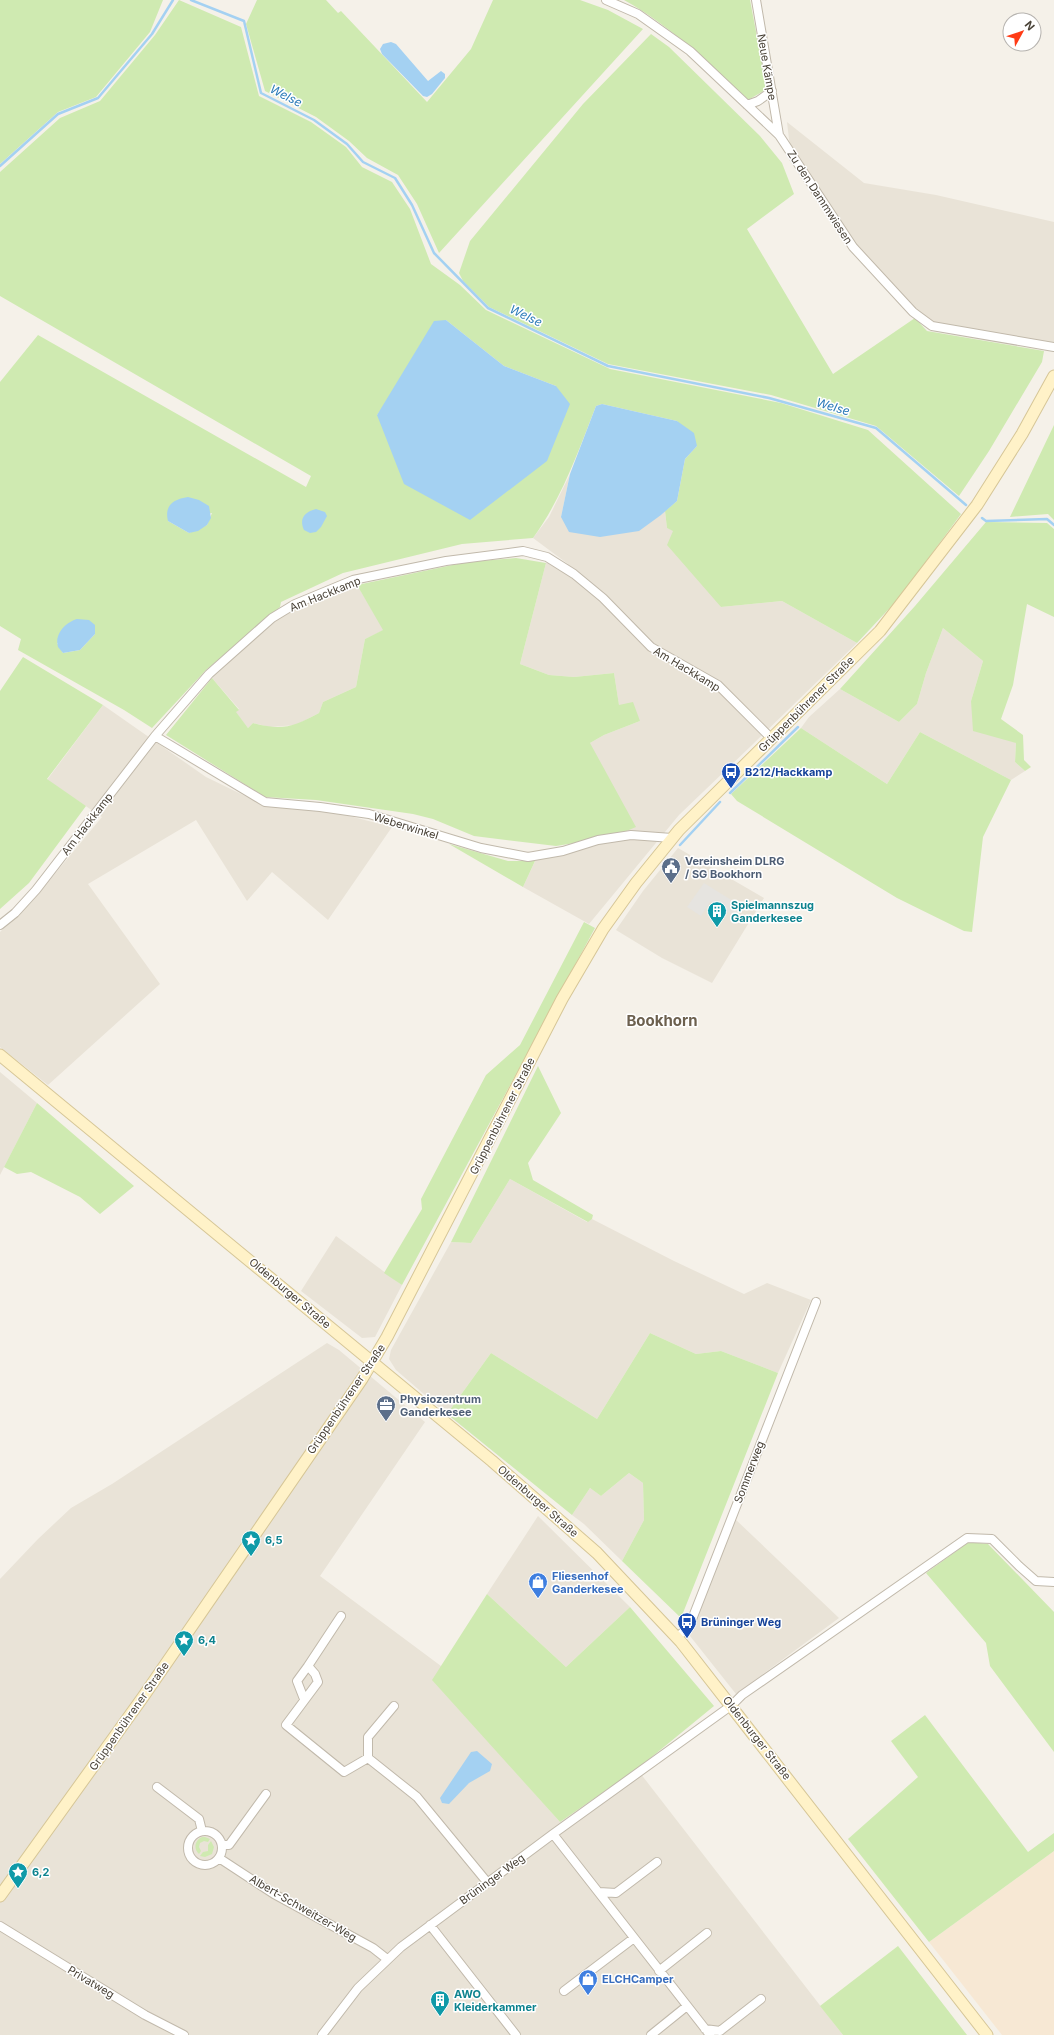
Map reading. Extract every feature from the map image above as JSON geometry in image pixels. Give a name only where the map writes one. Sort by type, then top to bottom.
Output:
[{"type":"main road","name":"Grüppenbührener Straße","points":[[0,1896],[143,1697],[372,1362],[495,1130],[562,999],[603,930],[636,883],[672,838],[880,631],[977,505],[1022,434],[1054,376]]},
{"type":"main road","name":"Oldenburger Straße","points":[[0,1055],[492,1461],[597,1553],[677,1637],[732,1705],[987,2035]]},
{"type":"street","name":"Zu den Dammwiesen","points":[[606,0],[638,14],[657,26],[690,51],[779,135],[853,247],[913,312],[934,327],[1054,347]]},
{"type":"street","name":"Neue Kämpe","points":[[756,0],[779,135]]},
{"type":"street","points":[[747,105],[758,101],[772,92]]},
{"type":"street","name":"Am Hackkamp","points":[[0,925],[36,890],[155,736],[209,674],[272,618],[295,604],[353,580],[446,561],[523,551],[547,557],[574,574],[603,598],[651,647],[718,685],[771,738]]},
{"type":"street","name":"Weberwinkel","points":[[155,736],[265,802],[320,807],[369,814],[480,848],[528,857],[563,851],[598,840],[631,835],[672,838]]},
{"type":"street","name":"Sommerweg","points":[[677,1637],[689,1627],[816,1302]]},
{"type":"street","name":"Brüninger Weg","points":[[325,2034],[358,1988],[387,1958],[487,1882],[732,1705],[742,1696],[967,1538],[992,1539],[1018,1566],[1036,1581],[1054,1582]]},
{"type":"street","points":[[304,1699],[297,1681],[340,1616]]},
{"type":"street","points":[[308,1666],[315,1674],[318,1682],[286,1725],[344,1772],[368,1758]]},
{"type":"street","points":[[368,1758],[368,1737],[394,1706]]},
{"type":"street","points":[[368,1758],[417,1797],[487,1882]]},
{"type":"street","points":[[157,1787],[199,1819],[202,1831]]},
{"type":"street","points":[[222,1845],[229,1845],[266,1794]]},
{"type":"street","points":[[202,1831],[215,1834],[222,1845],[222,1852],[219,1858],[215,1862],[205,1865],[199,1864],[191,1857],[188,1847],[192,1837],[202,1831]]},
{"type":"street","points":[[553,1834],[613,1909],[707,2032],[720,2033],[761,1999]]},
{"type":"street","name":"Albert-Schweitzer-Weg","points":[[219,1858],[274,1894],[373,1948],[387,1958]]},
{"type":"street","points":[[613,1909],[616,1894],[657,1862]]},
{"type":"street","points":[[599,1892],[616,1894]]},
{"type":"street","points":[[430,1925],[516,2035]]},
{"type":"street","name":"Privatweg","points":[[0,1926],[145,2015],[184,2035]]},
{"type":"street","points":[[659,1971],[707,1933]]},
{"type":"street","points":[[564,1992],[634,1938]]},
{"type":"street","points":[[651,2035],[687,2006]]},
{"type":"shaded area","points":[[787,122],[864,183],[936,195],[1054,222],[1054,343],[932,323],[912,309],[856,248],[790,148]]},
{"type":"shaded area","points":[[570,474],[561,517],[661,515],[665,511],[667,528],[673,530],[721,607],[782,601],[857,643],[679,815],[589,924],[523,887],[537,857],[598,843],[590,743],[604,735],[640,721],[619,705],[614,673],[574,677],[549,675],[520,664],[546,563],[568,564],[533,538],[549,517]]},
{"type":"shaded area","points":[[357,585],[384,630],[365,639],[356,687],[323,702],[319,713],[296,725],[270,727],[253,723],[248,728],[235,712],[239,709],[212,678],[274,620],[297,607]]},
{"type":"shaded area","points":[[943,628],[983,661],[971,701],[1016,743],[1015,762],[1025,771],[1011,780],[920,732],[887,784],[801,728],[809,717],[840,689],[899,722],[917,704],[926,673]]},
{"type":"shaded area","points":[[103,705],[206,777],[264,805],[322,809],[392,827],[328,920],[272,872],[247,901],[196,820],[88,884],[160,984],[48,1085],[0,1047],[0,932],[39,893],[102,817],[47,780]]},
{"type":"shaded area","points":[[678,848],[764,898],[712,983],[662,958],[616,930],[643,891]]},
{"type":"shaded area","points":[[704,883],[741,906],[735,916],[710,902],[701,916],[687,907]]},
{"type":"shaded area","points":[[0,1072],[37,1103],[0,1175]]},
{"type":"shaded area","points":[[510,1179],[587,1222],[592,1219],[674,1261],[744,1294],[767,1283],[811,1300],[778,1373],[721,1351],[696,1354],[650,1333],[597,1419],[491,1353],[447,1414],[396,1370],[389,1359],[391,1350],[451,1242],[471,1243]]},
{"type":"shaded area","points":[[336,1236],[402,1285],[375,1337],[362,1338],[301,1291]]},
{"type":"shaded area","points":[[327,1343],[339,1350],[425,1422],[320,1576],[441,1666],[512,1768],[560,1822],[637,1769],[843,2035],[0,2035],[0,1579],[38,1539],[71,1508],[112,1484]]},
{"type":"shaded area","points":[[629,1473],[643,1483],[644,1520],[622,1561],[584,1524],[572,1515],[590,1488],[601,1496]]},
{"type":"shaded area","points":[[538,1516],[630,1607],[566,1667],[487,1594]]},
{"type":"shaded area","points":[[734,1518],[839,1618],[736,1694],[690,1636]]},
{"type":"shaded area","points":[[1054,1851],[1054,2035],[1002,2035],[929,1942]]},
{"type":"green space","points":[[0,0],[163,0],[150,32],[96,97],[58,112],[0,164]]},
{"type":"green space","points":[[179,0],[241,27],[259,96],[311,122],[346,147],[362,167],[392,182],[410,209],[431,264],[460,285],[486,310],[610,369],[781,403],[868,430],[961,514],[900,597],[857,643],[782,601],[721,607],[667,545],[673,531],[667,528],[665,511],[677,501],[685,459],[697,446],[677,421],[602,404],[596,406],[561,491],[553,507],[533,538],[462,544],[343,573],[281,602],[280,607],[206,670],[152,728],[124,710],[18,650],[21,639],[0,626],[0,382],[38,335],[306,487],[311,476],[0,296],[0,172],[60,118],[100,101],[155,35]],"holes":[[[446,320],[504,366],[556,386],[377,415]],[[212,513],[207,525],[189,533],[168,521]],[[95,634],[80,650],[63,653],[57,643]]]},
{"type":"green space","points":[[257,0],[326,0],[338,13],[341,11],[427,102],[471,49],[493,0],[580,0],[608,10],[643,29],[439,253],[417,204],[398,175],[367,158],[349,141],[316,117],[265,91],[246,24]]},
{"type":"green space","points":[[624,0],[750,0],[767,89],[748,100],[689,46],[658,22]]},
{"type":"green space","points":[[651,34],[669,47],[760,136],[782,163],[794,194],[747,229],[833,374],[915,318],[927,331],[1044,351],[1042,362],[989,451],[959,496],[876,426],[771,395],[608,364],[489,307],[463,281],[459,273],[470,241],[583,104]]},
{"type":"green space","points":[[1054,425],[1054,520],[1048,514],[1010,517]]},
{"type":"green space","points":[[986,522],[1047,523],[1054,529],[1054,617],[1027,604],[1013,685],[1001,719],[1023,735],[1024,760],[1031,767],[1025,771],[1015,762],[1016,743],[973,731],[971,701],[983,661],[943,628],[926,673],[917,704],[899,722],[840,689],[915,606]]},
{"type":"green space","points":[[516,558],[546,563],[520,664],[549,675],[574,677],[614,673],[619,705],[633,702],[640,721],[604,735],[590,743],[636,827],[612,837],[556,846],[474,836],[433,819],[413,814],[316,800],[265,797],[166,735],[212,678],[239,710],[236,712],[248,728],[253,723],[272,727],[287,726],[310,718],[319,713],[323,702],[356,687],[365,639],[383,630],[357,585],[467,562]]},
{"type":"green space","points":[[23,657],[103,705],[47,779],[86,806],[29,883],[0,909],[0,691]]},
{"type":"green space","points":[[801,728],[887,784],[920,732],[1011,780],[983,837],[972,932],[964,931],[897,898],[737,801],[731,794]]},
{"type":"green space","points":[[449,844],[508,861],[535,861],[523,887]]},
{"type":"green space","points":[[584,922],[595,928],[402,1285],[384,1273],[422,1209],[421,1199],[486,1075],[520,1045]]},
{"type":"green space","points":[[538,1066],[561,1113],[528,1163],[533,1180],[593,1215],[592,1219],[588,1222],[510,1179],[471,1243],[451,1242]]},
{"type":"green space","points":[[37,1103],[134,1186],[100,1214],[80,1197],[31,1172],[17,1174],[4,1167]]},
{"type":"green space","points":[[650,1333],[696,1354],[721,1351],[778,1373],[681,1618],[622,1561],[644,1520],[643,1483],[629,1473],[601,1496],[590,1488],[572,1515],[447,1414],[491,1353],[597,1419]]},
{"type":"green space","points":[[969,1542],[988,1544],[1054,1612],[1054,1752],[990,1666],[986,1643],[926,1573]]},
{"type":"green space","points":[[487,1594],[566,1667],[630,1607],[714,1706],[637,1769],[560,1822],[432,1680]]},
{"type":"green space","points":[[925,1715],[1028,1852],[1054,1833],[1054,1851],[929,1942],[848,1839],[918,1777],[891,1741]]},
{"type":"green space","points":[[202,1837],[210,1839],[208,1842],[204,1841],[200,1843],[199,1847],[201,1851],[199,1854],[195,1847],[196,1842]]},
{"type":"green space","points":[[211,1841],[214,1847],[212,1854],[205,1857],[200,1856],[203,1852],[208,1851],[208,1845]]},
{"type":"green space","points":[[898,1946],[967,2035],[843,2035],[820,2006]]},
{"type":"water","points":[[391,42],[396,44],[428,81],[441,71],[445,74],[445,78],[432,94],[427,97],[423,96],[382,54],[380,49],[383,44]]},
{"type":"water","points":[[446,320],[504,366],[556,386],[570,404],[547,461],[470,520],[404,484],[377,415],[434,321]]},
{"type":"water","points":[[602,404],[677,421],[694,433],[697,446],[685,459],[677,501],[639,531],[600,537],[569,532],[561,517],[570,474],[596,406]]},
{"type":"water","points":[[188,497],[199,500],[209,506],[211,518],[207,525],[198,531],[189,533],[168,521],[167,515],[169,507],[174,501]]},
{"type":"water","points":[[316,509],[325,512],[327,516],[321,527],[316,532],[310,533],[304,530],[302,519],[308,512]]},
{"type":"water","points":[[77,619],[89,620],[95,625],[95,634],[80,650],[63,653],[58,647],[57,642],[59,633],[65,626]]},
{"type":"water","points":[[477,1751],[492,1764],[490,1771],[469,1783],[449,1804],[442,1803],[440,1798],[471,1752]]},
{"type":"waterway","name":"Welse","points":[[0,166],[58,114],[98,98],[152,34],[173,0]]},
{"type":"waterway","name":"Welse","points":[[191,0],[244,21],[261,93],[314,120],[347,144],[363,162],[395,178],[412,205],[434,253],[488,308],[608,366],[769,398],[876,428],[966,505]]},
{"type":"waterway","name":"Welse","points":[[982,518],[986,521],[1047,519],[1054,525]]},
{"type":"waterway","points":[[730,793],[798,727]]},
{"type":"waterway","points":[[680,845],[720,802]]},
{"type":"place","name":"B212/Hackkamp","points":[[731,789]]},
{"type":"place","name":"Vereinsheim DLRG / SG Bookhorn","points":[[671,884]]},
{"type":"place","name":"Spielmannszug Ganderkesee","points":[[717,928]]},
{"type":"place","name":"Physiozentrum Ganderkesee","points":[[386,1422]]},
{"type":"place","name":"6,5","points":[[251,1557]]},
{"type":"place","name":"Fliesenhof Ganderkesee","points":[[538,1599]]},
{"type":"place","name":"Brüninger Weg","points":[[687,1639]]},
{"type":"place","name":"6,4","points":[[184,1657]]},
{"type":"place","name":"6,2","points":[[18,1889]]},
{"type":"place","name":"ELCHCamper","points":[[588,1996]]},
{"type":"place","name":"AWO Kleiderkammer","points":[[440,2017]]},
{"type":"district","name":"Bookhorn","points":[[662,1021]]}]
